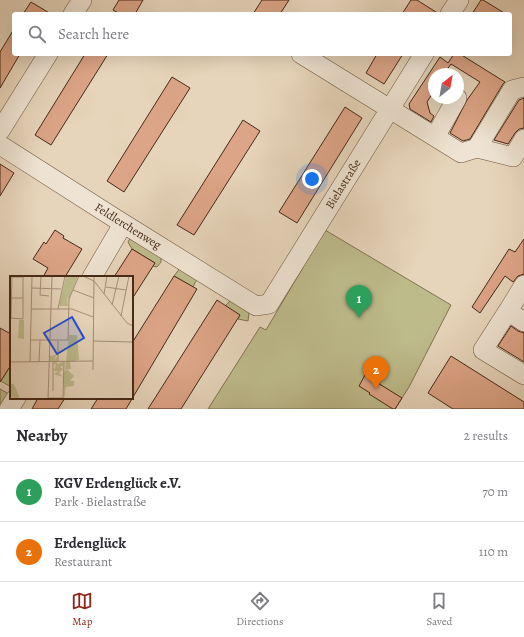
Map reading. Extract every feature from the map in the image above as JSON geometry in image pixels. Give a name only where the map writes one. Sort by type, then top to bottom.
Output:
[{"type":"street","points":[[74,12],[82,0]]},
{"type":"street","points":[[451,12],[459,0]]},
{"type":"street","points":[[0,131],[47,56]]},
{"type":"street","points":[[304,56],[461,153],[477,148],[513,157],[524,139]]},
{"type":"street","name":"Bielastraße","points":[[256,306],[269,304],[423,56]]},
{"type":"street","points":[[477,148],[512,90],[524,87]]},
{"type":"street","points":[[435,137],[453,104]]},
{"type":"street","name":"Feldlerchenweg","points":[[0,145],[123,224],[256,306]]},
{"type":"street","points":[[93,276],[123,224]]},
{"type":"street","points":[[524,285],[483,350],[524,375]]},
{"type":"street","points":[[508,311],[524,322]]},
{"type":"street","points":[[9,409],[15,399]]},
{"type":"shaded area","points":[[325,230],[451,305],[409,387],[395,409],[208,409],[260,327],[266,330]]},
{"type":"shaded area","points":[[131,237],[161,256],[161,262],[157,267],[153,266],[155,263],[132,249],[128,242]]},
{"type":"shaded area","points":[[180,268],[197,279],[193,287],[174,276]]},
{"type":"shaded area","points":[[231,300],[249,312],[248,321],[238,319],[240,315],[225,306]]},
{"type":"shaded area","points":[[10,367],[10,386],[1,381]]},
{"type":"shaded area","points":[[0,389],[9,394],[0,408]]},
{"type":"building","points":[[119,0],[143,0],[136,12],[116,12],[113,10]]},
{"type":"building","points":[[262,0],[289,0],[281,12],[254,12]]},
{"type":"building","points":[[411,0],[417,0],[436,12],[403,12]]},
{"type":"building","points":[[481,0],[483,0],[503,12],[473,12]]},
{"type":"building","points":[[31,2],[48,12],[24,12]]},
{"type":"building","points":[[12,32],[12,56],[19,56],[0,88],[0,52]]},
{"type":"building","points":[[84,56],[107,56],[51,145],[35,135]]},
{"type":"building","points":[[376,56],[402,56],[384,84],[366,73]]},
{"type":"building","points":[[453,56],[463,56],[505,82],[470,139],[463,141],[450,133],[467,100],[480,82],[464,72],[464,68],[457,68],[451,64],[448,68],[433,68],[440,57],[448,63]]},
{"type":"building","points":[[428,75],[427,102],[430,113],[434,116],[431,122],[410,109],[409,104]]},
{"type":"building","points":[[172,77],[190,88],[124,192],[107,181]]},
{"type":"building","points":[[524,98],[524,128],[519,129],[515,133],[508,144],[494,140],[519,100]]},
{"type":"building","points":[[345,107],[362,118],[297,223],[279,212]]},
{"type":"building","points":[[243,120],[260,131],[194,235],[177,225]]},
{"type":"building","points":[[0,164],[14,173],[0,196]]},
{"type":"building","points":[[55,230],[64,236],[63,238],[82,249],[66,276],[44,276],[48,268],[33,259],[44,242],[46,244]]},
{"type":"building","points":[[524,239],[524,274],[518,276],[513,282],[505,276],[480,313],[472,307],[509,249],[515,252]]},
{"type":"building","points":[[132,249],[155,263],[133,297],[133,276],[115,276]]},
{"type":"building","points":[[174,276],[197,289],[133,397],[133,341]]},
{"type":"building","points":[[217,300],[240,315],[181,409],[148,409]]},
{"type":"building","points":[[511,326],[524,333],[524,362],[498,346]]},
{"type":"building","points":[[0,328],[10,333],[10,367],[0,382]]},
{"type":"building","points":[[451,356],[524,402],[524,409],[453,409],[428,393]]},
{"type":"building","points":[[365,375],[402,398],[395,409],[369,394],[370,393],[359,386]]},
{"type":"building","points":[[37,399],[64,399],[58,409],[32,409]]},
{"type":"building","points":[[97,399],[132,399],[126,409],[91,409]]},
{"type":"place","name":"KGV Erdenglück e.V.","points":[[359,318]]},
{"type":"place","name":"Erdenglück","points":[[376,389]]}]
